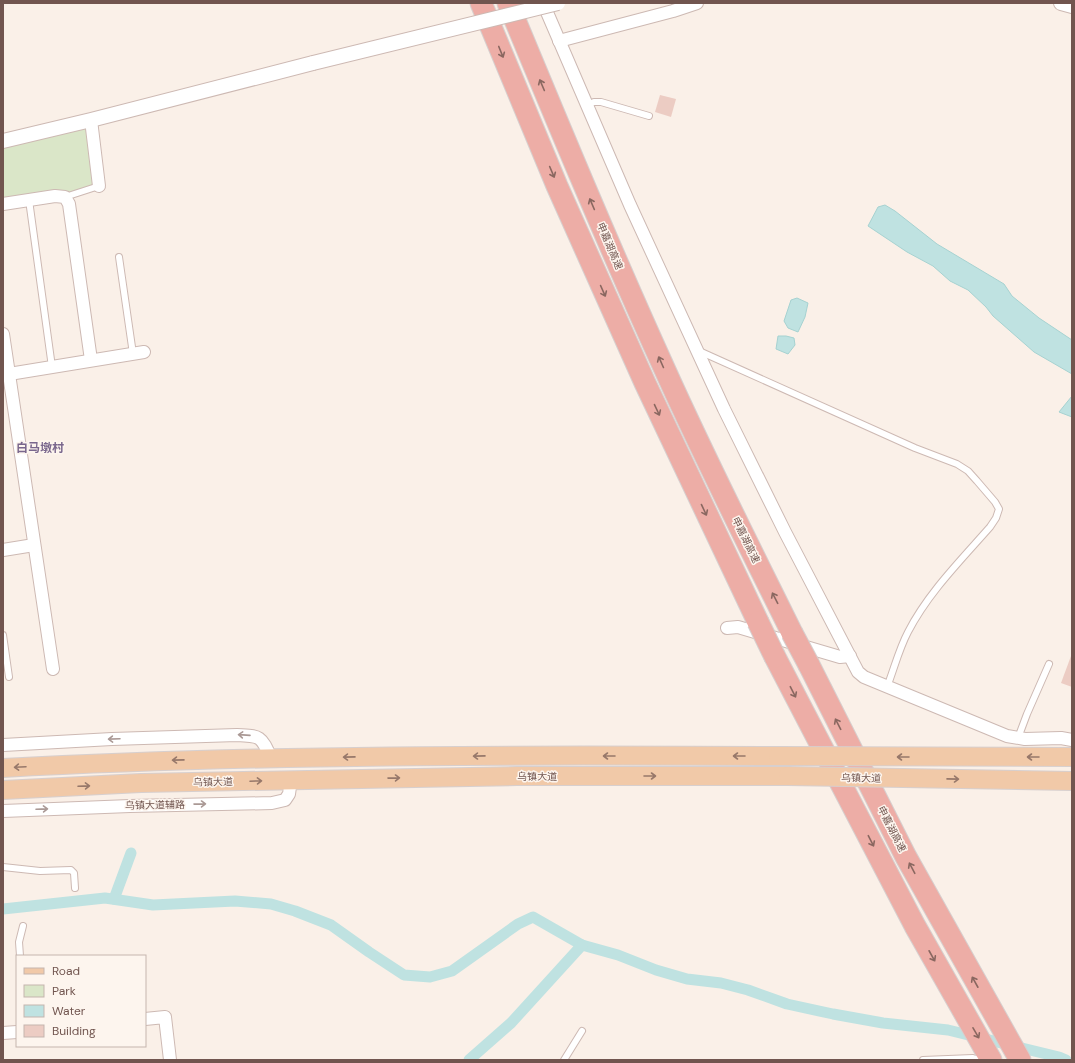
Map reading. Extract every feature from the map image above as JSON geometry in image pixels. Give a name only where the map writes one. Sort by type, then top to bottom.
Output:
[{"type":"highway","points":[[481,3],[510,76],[578,233],[683,467],[758,622],[892,881],[991,1060]]},
{"type":"highway","name":"申嘉湖高速","points":[[508,3],[612,252],[706,457],[792,633],[906,857],[1020,1060]]},
{"type":"main road","name":"乌镇大道","points":[[3,768],[116,762],[506,755],[1072,758]]},
{"type":"main road","name":"乌镇大道","points":[[3,790],[141,783],[517,776],[788,776],[1072,781]]},
{"type":"street","points":[[542,3],[630,205],[724,409],[785,532],[858,672],[864,677],[999,734],[1025,739],[1061,738],[1072,740]]},
{"type":"street","points":[[3,141],[558,3]]},
{"type":"street","points":[[559,41],[673,11],[697,3]]},
{"type":"street","points":[[1061,3],[1072,6]]},
{"type":"street","points":[[91,120],[99,186]]},
{"type":"street","points":[[3,204],[55,196],[65,197],[69,204],[91,360]]},
{"type":"street","points":[[3,334],[6,374],[53,670]]},
{"type":"street","points":[[6,374],[138,353]]},
{"type":"street","points":[[3,550],[34,545]]},
{"type":"street","points":[[727,628],[738,627],[840,658],[850,656]]},
{"type":"street","points":[[3,745],[112,739],[237,735],[260,738],[279,758]]},
{"type":"street","name":"乌镇大道辅路","points":[[3,811],[136,805],[272,803],[284,800],[289,794],[295,780]]},
{"type":"street","points":[[146,1019],[165,1016],[170,1060]]},
{"type":"street","points":[[3,1033],[16,1032]]},
{"type":"lane","points":[[586,105],[594,102],[601,102],[649,116]]},
{"type":"lane","points":[[65,197],[99,186]]},
{"type":"lane","points":[[28,200],[52,367]]},
{"type":"lane","points":[[119,257],[138,353]]},
{"type":"lane","points":[[697,350],[915,448],[957,464],[968,471],[995,502],[999,509],[996,518],[990,527],[934,591],[919,612],[907,634],[887,687]]},
{"type":"lane","points":[[3,635],[9,677]]},
{"type":"lane","points":[[1018,738],[1049,664]]},
{"type":"lane","points":[[3,867],[40,871],[71,870],[74,873],[75,888]]},
{"type":"lane","points":[[20,955],[19,942],[23,926]]},
{"type":"lane","points":[[564,1060],[582,1031]]},
{"type":"lane","points":[[923,1060],[973,1058],[979,1060]]},
{"type":"green space","points":[[91,120],[99,186],[65,197],[3,204],[3,141]]},
{"type":"water","points":[[885,205],[895,211],[937,244],[1004,284],[1012,296],[1039,318],[1072,340],[1072,374],[1034,352],[993,316],[968,290],[950,281],[933,266],[907,252],[868,226],[878,207]]},
{"type":"water","points":[[797,298],[808,303],[805,317],[798,332],[788,328],[784,321],[791,300]]},
{"type":"water","points":[[778,336],[794,338],[795,345],[788,354],[776,349]]},
{"type":"water","points":[[1072,396],[1072,417],[1059,412]]},
{"type":"building","points":[[660,95],[676,99],[671,117],[655,112]]},
{"type":"building","points":[[1072,656],[1072,687],[1061,683]]},
{"type":"waterway","points":[[114,899],[131,853]]},
{"type":"waterway","points":[[3,909],[105,898],[153,905],[235,901],[271,904],[295,911],[331,925],[404,975],[430,977],[452,971],[518,924],[533,917],[582,945],[618,955],[656,970],[687,979],[721,983],[748,990],[787,1004],[833,1014],[883,1023],[948,1030],[1066,1060]]},
{"type":"waterway","points":[[469,1060],[511,1023],[582,945]]},
{"type":"district","name":"白马墩村","points":[[40,448]]}]
